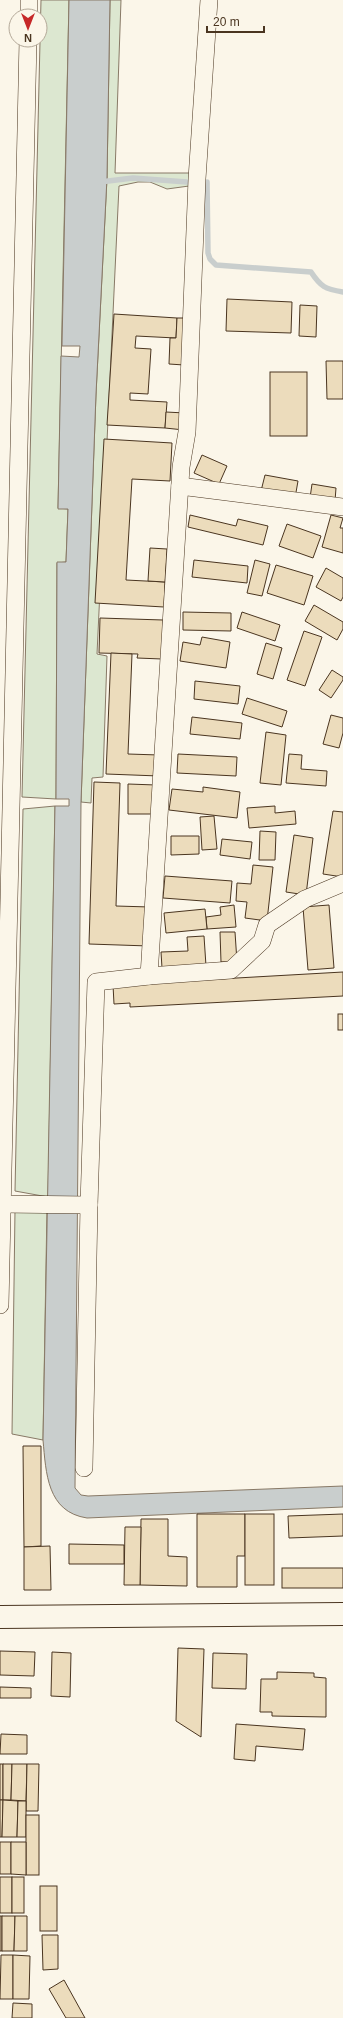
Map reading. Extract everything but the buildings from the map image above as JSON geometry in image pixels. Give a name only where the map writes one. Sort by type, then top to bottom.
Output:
[{"type":"street","points":[[149,976],[180,486],[187,432],[197,179],[209,0]]},
{"type":"street","points":[[0,1305],[28,48]]},
{"type":"street","points":[[180,486],[343,507]]},
{"type":"street","points":[[84,1468],[89,1205],[96,982],[149,976],[231,970],[262,941],[267,925],[305,899],[343,883]]},
{"type":"street","points":[[2,1204],[89,1205]]},
{"type":"street","points":[[0,1617],[343,1614]]},
{"type":"green space","points":[[41,0],[69,0],[58,508],[68,509],[66,562],[57,563],[56,799],[22,797],[40,48],[48,48],[48,8],[41,8]]},
{"type":"green space","points":[[110,0],[121,0],[115,173],[190,173],[189,186],[167,189],[150,182],[138,182],[119,186],[97,654],[107,656],[103,777],[92,778],[91,803],[81,802],[96,394],[107,178]]},
{"type":"green space","points":[[55,806],[48,1197],[15,1191],[23,809]]},
{"type":"green space","points":[[47,1208],[43,1440],[12,1434],[15,1210]]},
{"type":"shaded area","points":[[69,0],[110,0],[107,178],[96,394],[81,802],[75,1488],[81,1495],[88,1496],[343,1486],[343,1507],[87,1518],[74,1514],[64,1508],[56,1499],[48,1478],[43,1440],[55,806],[69,806],[69,799],[56,799],[57,562],[66,562],[68,509],[58,509],[61,356],[79,357],[80,346],[62,346]]},
{"type":"waterway","points":[[100,182],[133,178],[187,182]]},
{"type":"waterway","points":[[207,182],[208,253],[210,259],[216,265],[311,272],[324,286],[332,290],[343,292]]}]
